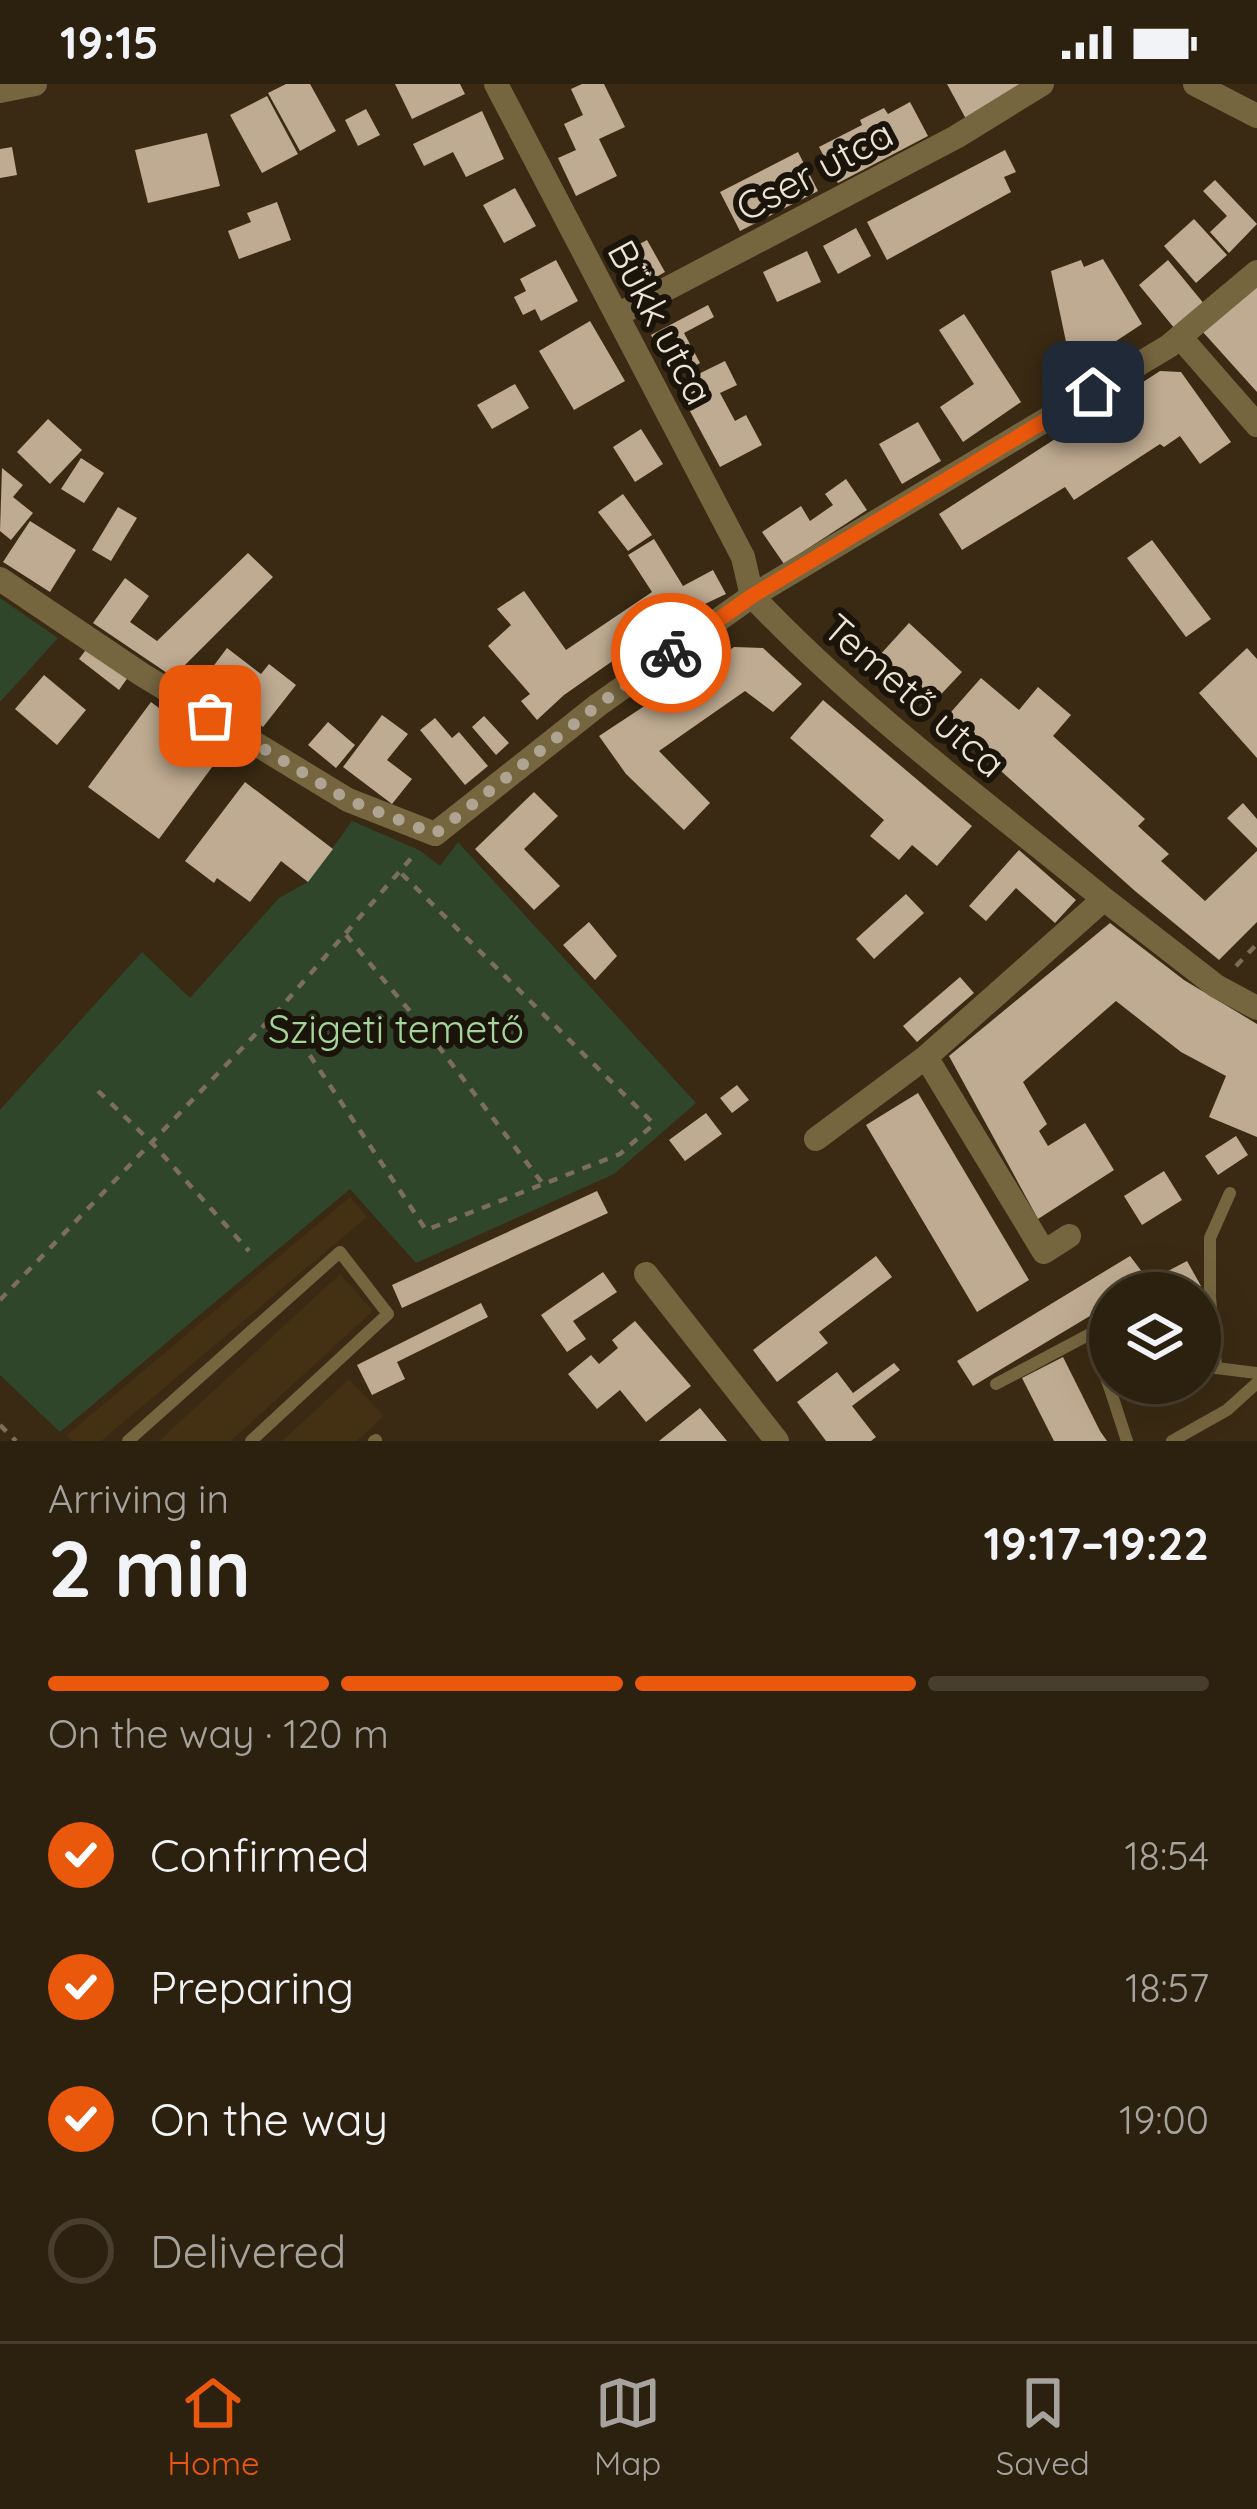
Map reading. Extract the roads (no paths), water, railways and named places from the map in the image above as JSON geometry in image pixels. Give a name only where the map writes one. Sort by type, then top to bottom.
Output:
[{"type":"street","points":[[0,91],[35,84]]},
{"type":"street","name":"Bükk utca","points":[[496,84],[743,557],[752,596]]},
{"type":"street","name":"Cser utca","points":[[616,314],[956,137],[1042,84]]},
{"type":"street","points":[[1196,84],[1257,116]]},
{"type":"street","points":[[0,579],[141,674],[348,800],[435,834],[598,705],[752,596],[1180,337],[1257,272]]},
{"type":"street","points":[[1180,337],[1257,425]]},
{"type":"street","name":"Temető utca","points":[[752,596],[785,631],[949,773],[1216,986],[1257,1008]]},
{"type":"street","points":[[816,1139],[926,1057],[1104,899]]},
{"type":"street","points":[[926,1057],[1044,1252],[1069,1236]]},
{"type":"street","points":[[646,1274],[777,1441]]},
{"type":"lane","points":[[1210,1272],[1210,1238],[1230,1193]]},
{"type":"lane","points":[[128,1441],[340,1252],[388,1314],[251,1441]]},
{"type":"lane","points":[[996,1384],[1089,1335]]},
{"type":"lane","points":[[1221,1367],[1257,1372]]},
{"type":"lane","points":[[1172,1441],[1228,1410],[1257,1383]]},
{"type":"lane","points":[[1115,1404],[1127,1441]]},
{"type":"park label","name":"Szigeti temető","points":[[396,1028]]}]
